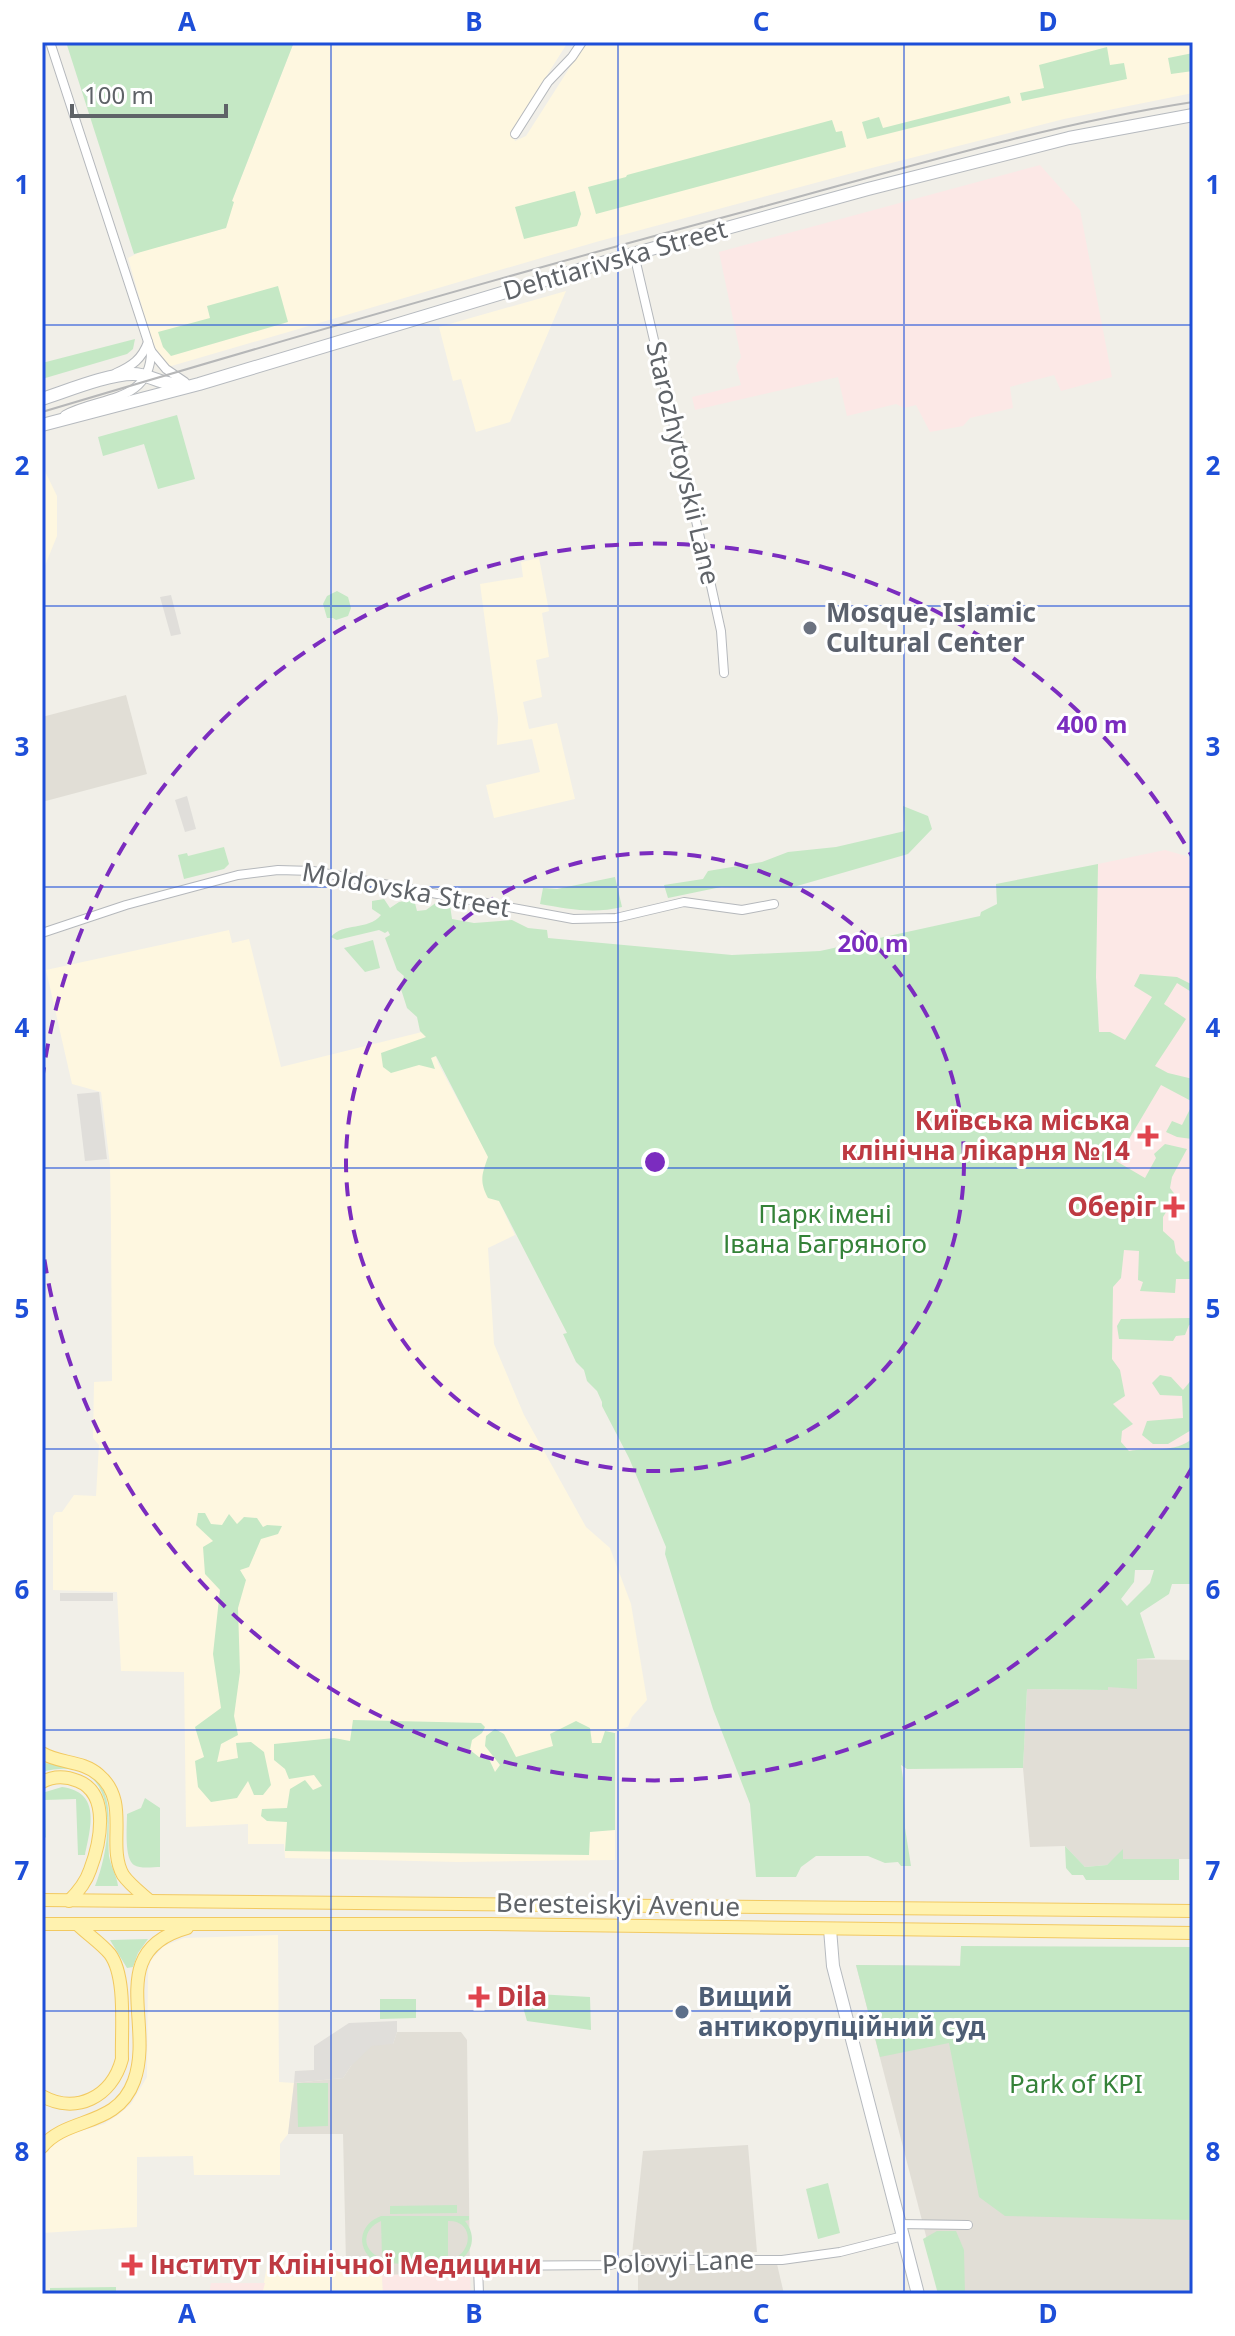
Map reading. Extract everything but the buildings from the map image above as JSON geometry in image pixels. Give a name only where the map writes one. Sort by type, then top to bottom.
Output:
[{"type":"main road","name":"Dehtiarivska Street","points":[[42,425],[193,384],[634,254],[998,155],[1082,135],[1193,115]]},
{"type":"main road","points":[[42,399],[127,374],[146,376],[164,383],[193,384]]},
{"type":"main road","points":[[42,1753],[92,1769],[103,1778],[117,1813],[118,1850],[123,1874],[150,1901]]},
{"type":"main road","points":[[42,1782],[62,1777],[85,1784],[98,1800],[100,1809],[90,1871],[69,1901]]},
{"type":"main road","name":"Beresteiskyi Avenue","points":[[42,1900],[1193,1911]]},
{"type":"main road","name":"Beresteiskyi Avenue","points":[[42,1924],[489,1924],[1193,1933]]},
{"type":"main road","points":[[42,2096],[56,2104],[71,2105],[86,2100],[101,2093],[113,2081],[122,2059],[117,1966],[109,1953],[77,1924]]},
{"type":"main road","points":[[42,2147],[57,2134],[110,2112],[124,2099],[133,2086],[137,2072],[138,1978],[141,1964],[158,1941],[174,1932],[202,1924]]},
{"type":"main road","points":[[830,1929],[833,1966],[918,2294]]},
{"type":"street","points":[[50,42],[150,346],[166,369],[193,384]]},
{"type":"street","points":[[515,134],[548,82],[582,42]]},
{"type":"street","name":"Starozhytoyskii Lane","points":[[634,254],[721,631],[724,673]]},
{"type":"street","points":[[58,421],[73,411],[135,390],[150,367],[150,346]]},
{"type":"street","points":[[94,383],[136,362],[150,346]]},
{"type":"street","name":"Moldovska Street","points":[[42,933],[183,889],[238,875],[278,870],[313,871],[573,919],[616,918],[684,902],[742,910],[774,904]]},
{"type":"street","points":[[901,2230],[968,2225]]},
{"type":"street","name":"Polovyi Lane","points":[[479,2294],[478,2266],[609,2265],[633,2260],[782,2260],[840,2252],[901,2230]]},
{"type":"shaded area","points":[[294,42],[568,42],[511,132],[515,141],[526,136],[586,42],[1193,42],[1193,93],[1064,119],[856,172],[596,242],[168,367],[151,338],[128,258],[142,251],[226,228],[232,201]]},
{"type":"shaded area","points":[[1040,165],[1080,210],[1112,377],[1061,391],[1054,375],[1010,387],[1013,408],[970,418],[963,426],[930,432],[916,405],[904,408],[896,404],[847,416],[838,377],[695,410],[692,397],[741,385],[736,366],[741,357],[719,252]]},
{"type":"shaded area","points":[[566,291],[510,422],[476,432],[461,379],[453,381],[439,327]]},
{"type":"shaded area","points":[[42,465],[57,496],[57,536],[42,573]]},
{"type":"shaded area","points":[[539,558],[549,611],[542,613],[549,657],[536,660],[542,697],[523,702],[529,729],[557,723],[575,799],[494,818],[486,785],[540,772],[532,739],[497,745],[498,718],[480,584],[523,577],[521,562]]},
{"type":"shaded area","points":[[171,595],[181,634],[171,636],[160,597]]},
{"type":"shaded area","points":[[126,695],[147,774],[42,802],[42,717]]},
{"type":"shaded area","points":[[187,796],[196,829],[185,832],[175,800]]},
{"type":"shaded area","name":"Київська міська клінічна лікарня №14","points":[[1165,850],[1193,858],[1193,1462],[1102,1462],[1104,1115],[1096,977],[1098,864]]},
{"type":"shaded area","points":[[229,930],[232,943],[249,939],[281,1067],[426,1031],[439,1065],[500,1178],[491,1184],[515,1235],[488,1248],[494,1344],[524,1415],[586,1527],[610,1548],[631,1604],[647,1700],[632,1717],[628,1727],[615,1733],[615,1860],[458,1862],[285,1858],[284,1844],[248,1844],[248,1824],[186,1827],[184,1672],[121,1671],[117,1592],[53,1590],[53,1516],[56,1512],[62,1512],[74,1495],[96,1496],[99,1445],[93,1438],[94,1382],[112,1381],[111,1222],[110,1165],[101,1092],[72,1084],[46,970]]},
{"type":"shaded area","points":[[99,1092],[107,1159],[85,1161],[77,1094]]},
{"type":"shaded area","points":[[60,1593],[113,1593],[113,1601],[60,1601]]},
{"type":"shaded area","points":[[1108,1659],[1193,1660],[1193,1859],[1123,1859],[1123,1851],[1107,1865],[1085,1867],[1065,1846],[1030,1847],[1023,1768],[1027,1689],[1107,1690]]},
{"type":"shaded area","points":[[278,1935],[279,2082],[294,2083],[288,2134],[280,2144],[280,2175],[194,2175],[193,2156],[137,2157],[137,2227],[42,2233],[44,2154],[51,2143],[104,2124],[118,2115],[131,2104],[147,2077],[148,1971],[151,1960],[164,1946],[184,1938]]},
{"type":"shaded area","name":"Park of KPI","points":[[856,1965],[1193,1967],[1193,2294],[941,2294]]},
{"type":"shaded area","points":[[397,2021],[393,2044],[351,2066],[343,2078],[294,2083],[295,2071],[314,2070],[314,2046],[349,2023]]},
{"type":"shaded area","points":[[397,2032],[461,2032],[467,2040],[470,2273],[382,2275],[381,2263],[346,2263],[343,2134],[288,2134],[294,2083],[343,2078],[372,2046],[393,2044]]},
{"type":"shaded area","points":[[748,2145],[757,2252],[632,2254],[643,2151]]},
{"type":"shaded area","points":[[382,2263],[383,2294],[262,2294],[267,2265]]},
{"type":"shaded area","points":[[638,2263],[777,2264],[784,2294],[638,2294]]},
{"type":"shaded area","points":[[470,2273],[471,2294],[383,2294],[382,2275]]},
{"type":"shaded area","points":[[211,2283],[265,2283],[262,2294],[209,2294]]},
{"type":"green space","points":[[66,42],[294,42],[232,201],[226,228],[134,254]]},
{"type":"green space","points":[[1107,47],[1110,65],[1124,63],[1127,79],[1022,101],[1020,93],[1044,88],[1039,65]]},
{"type":"green space","points":[[1193,53],[1193,71],[1171,74],[1168,58]]},
{"type":"green space","points":[[1009,96],[1011,103],[867,139],[862,122],[879,117],[883,128]]},
{"type":"green space","points":[[832,120],[836,132],[842,131],[846,147],[596,214],[588,187]]},
{"type":"green space","points":[[575,191],[581,214],[577,226],[524,239],[515,207]]},
{"type":"green space","points":[[278,286],[288,322],[171,356],[163,347],[158,332],[210,318],[207,306]]},
{"type":"green space","points":[[135,339],[133,349],[127,354],[42,379],[42,363]]},
{"type":"green space","points":[[177,415],[195,479],[158,489],[144,444],[103,456],[98,437]]},
{"type":"green space","points":[[337,591],[348,597],[351,608],[348,616],[336,620],[327,618],[323,604],[327,596]]},
{"type":"green space","points":[[903,806],[928,816],[932,829],[908,854],[790,888],[721,887],[668,898],[664,885],[703,879],[708,871],[762,862],[788,852],[836,847],[905,831]]},
{"type":"green space","points":[[224,847],[229,864],[224,869],[184,879],[178,855],[187,853],[188,856]]},
{"type":"green space","name":"Парк імені Івана Багряного","points":[[1098,864],[1096,977],[1099,1032],[1110,1032],[1125,1040],[1152,997],[1134,986],[1140,974],[1177,977],[1193,985],[1193,993],[1177,983],[1164,1004],[1186,1019],[1155,1066],[1168,1073],[1193,1079],[1193,1102],[1161,1085],[1116,1161],[1145,1178],[1156,1158],[1154,1154],[1165,1144],[1187,1149],[1172,1177],[1170,1188],[1176,1196],[1163,1217],[1163,1231],[1174,1241],[1176,1253],[1185,1262],[1193,1260],[1193,1324],[1189,1325],[1185,1335],[1176,1336],[1173,1341],[1119,1339],[1117,1326],[1121,1319],[1191,1318],[1191,1279],[1176,1279],[1175,1293],[1140,1291],[1143,1282],[1138,1280],[1139,1251],[1124,1250],[1121,1278],[1113,1287],[1112,1359],[1120,1370],[1125,1396],[1113,1404],[1133,1424],[1122,1431],[1121,1442],[1129,1451],[1170,1448],[1193,1438],[1193,1584],[1172,1584],[1169,1594],[1140,1613],[1155,1658],[1137,1659],[1137,1689],[1027,1689],[1023,1768],[907,1769],[901,1765],[911,1866],[901,1866],[898,1862],[885,1863],[868,1856],[816,1856],[801,1867],[796,1877],[756,1877],[750,1804],[713,1709],[665,1554],[666,1547],[629,1458],[597,1391],[576,1362],[563,1334],[567,1333],[499,1201],[488,1198],[482,1178],[488,1157],[436,1056],[431,1058],[435,1069],[419,1065],[391,1073],[383,1067],[381,1053],[426,1037],[420,1031],[417,1017],[407,1008],[400,986],[404,976],[397,970],[385,938],[390,935],[388,931],[379,930],[337,940],[331,937],[342,929],[376,920],[381,915],[372,909],[372,901],[384,899],[390,908],[399,902],[414,899],[417,911],[426,910],[437,902],[450,905],[452,919],[474,923],[512,920],[528,928],[547,930],[548,938],[732,955],[820,951],[980,916],[981,912],[997,904],[996,884]],"holes":[[[1135,1570],[1154,1570],[1150,1583],[1127,1606],[1121,1599],[1134,1582]]]},
{"type":"green space","points":[[615,877],[622,907],[591,910],[540,904],[543,888],[557,889]]},
{"type":"green space","points":[[373,940],[380,968],[365,972],[344,948]]},
{"type":"green space","points":[[1193,1103],[1192,1139],[1166,1132],[1172,1121],[1182,1125]]},
{"type":"green space","points":[[1160,1375],[1171,1377],[1183,1390],[1193,1378],[1193,1429],[1168,1444],[1153,1444],[1142,1435],[1147,1421],[1183,1418],[1182,1396],[1160,1395],[1152,1383]]},
{"type":"green space","points":[[198,1513],[205,1513],[211,1524],[222,1525],[229,1514],[237,1524],[244,1517],[257,1518],[263,1527],[282,1526],[278,1534],[261,1539],[249,1567],[240,1570],[246,1580],[238,1608],[240,1672],[234,1716],[238,1735],[221,1744],[217,1762],[238,1758],[236,1743],[251,1742],[264,1752],[271,1785],[263,1795],[254,1795],[248,1781],[237,1798],[211,1802],[198,1787],[195,1761],[204,1757],[195,1727],[221,1708],[213,1654],[220,1590],[205,1574],[203,1547],[213,1541],[196,1525]]},
{"type":"green space","points":[[353,1720],[481,1723],[485,1727],[472,1740],[470,1750],[479,1757],[489,1759],[495,1772],[500,1765],[485,1746],[486,1736],[495,1729],[504,1734],[516,1757],[553,1746],[550,1734],[576,1721],[590,1728],[592,1743],[601,1743],[605,1731],[615,1733],[615,1830],[590,1832],[589,1855],[285,1851],[287,1822],[267,1821],[261,1816],[262,1809],[287,1808],[290,1789],[305,1780],[313,1790],[322,1786],[314,1775],[289,1779],[285,1769],[274,1760],[274,1744],[334,1738],[350,1741]]},
{"type":"green space","points":[[42,1762],[79,1769],[92,1777],[100,1785],[108,1806],[109,1856],[118,1886],[95,1886],[106,1845],[107,1823],[105,1803],[98,1786],[86,1774],[68,1769],[42,1772]]},
{"type":"green space","points":[[62,1787],[74,1790],[88,1803],[91,1822],[85,1855],[78,1855],[76,1799],[45,1800],[45,1856],[42,1855],[42,1793]]},
{"type":"green space","points":[[145,1798],[160,1808],[160,1867],[134,1865],[129,1856],[127,1814],[141,1808]]},
{"type":"green space","points":[[1065,1846],[1085,1867],[1107,1865],[1123,1849],[1123,1859],[1179,1859],[1179,1880],[1086,1880],[1083,1875],[1072,1875],[1066,1868]]},
{"type":"green space","points":[[148,1939],[133,1967],[127,1968],[110,1940]]},
{"type":"green space","name":"Park of KPI","points":[[961,1946],[1193,1947],[1193,2220],[1005,2216],[979,2197],[949,2043],[880,2057],[856,1965],[960,1966]]},
{"type":"green space","points":[[519,1993],[590,1997],[591,2030],[527,2021]]},
{"type":"green space","points":[[380,1999],[416,1999],[416,2018],[380,2019]]},
{"type":"green space","points":[[297,2083],[328,2083],[328,2126],[298,2127]]},
{"type":"green space","points":[[828,2183],[840,2233],[818,2239],[806,2189]]},
{"type":"green space","points":[[457,2205],[457,2213],[390,2214],[390,2206]]},
{"type":"green space","points":[[381,2216],[469,2216],[469,2220],[465,2221],[471,2232],[472,2244],[467,2254],[457,2262],[401,2264],[374,2260],[365,2251],[363,2235],[371,2222]],"holes":[[[381,2221],[382,2257],[381,2258],[370,2250],[366,2240],[370,2229]],[[448,2221],[462,2225],[468,2234],[466,2247],[457,2257],[448,2257]]]},
{"type":"green space","points":[[937,2231],[956,2231],[964,2250],[965,2294],[938,2294],[923,2239]]},
{"type":"green space","points":[[116,2287],[116,2294],[50,2294],[50,2288]]},
{"type":"tram line","points":[[42,412],[489,282],[920,163],[1028,135],[1193,102]]},
{"type":"place","name":"Mosque, Islamic Cultural Center","points":[[810,628]]},
{"type":"place","name":"Київська міська клінічна лікарня №14","points":[[1148,1136]]},
{"type":"place","name":"Оберіг","points":[[1174,1207]]},
{"type":"place","name":"Dila","points":[[479,1997]]},
{"type":"place","name":"Вищий антикорупційний суд","points":[[682,2012]]},
{"type":"place","name":"Інститут Клінічної Медицини","points":[[132,2265]]}]
